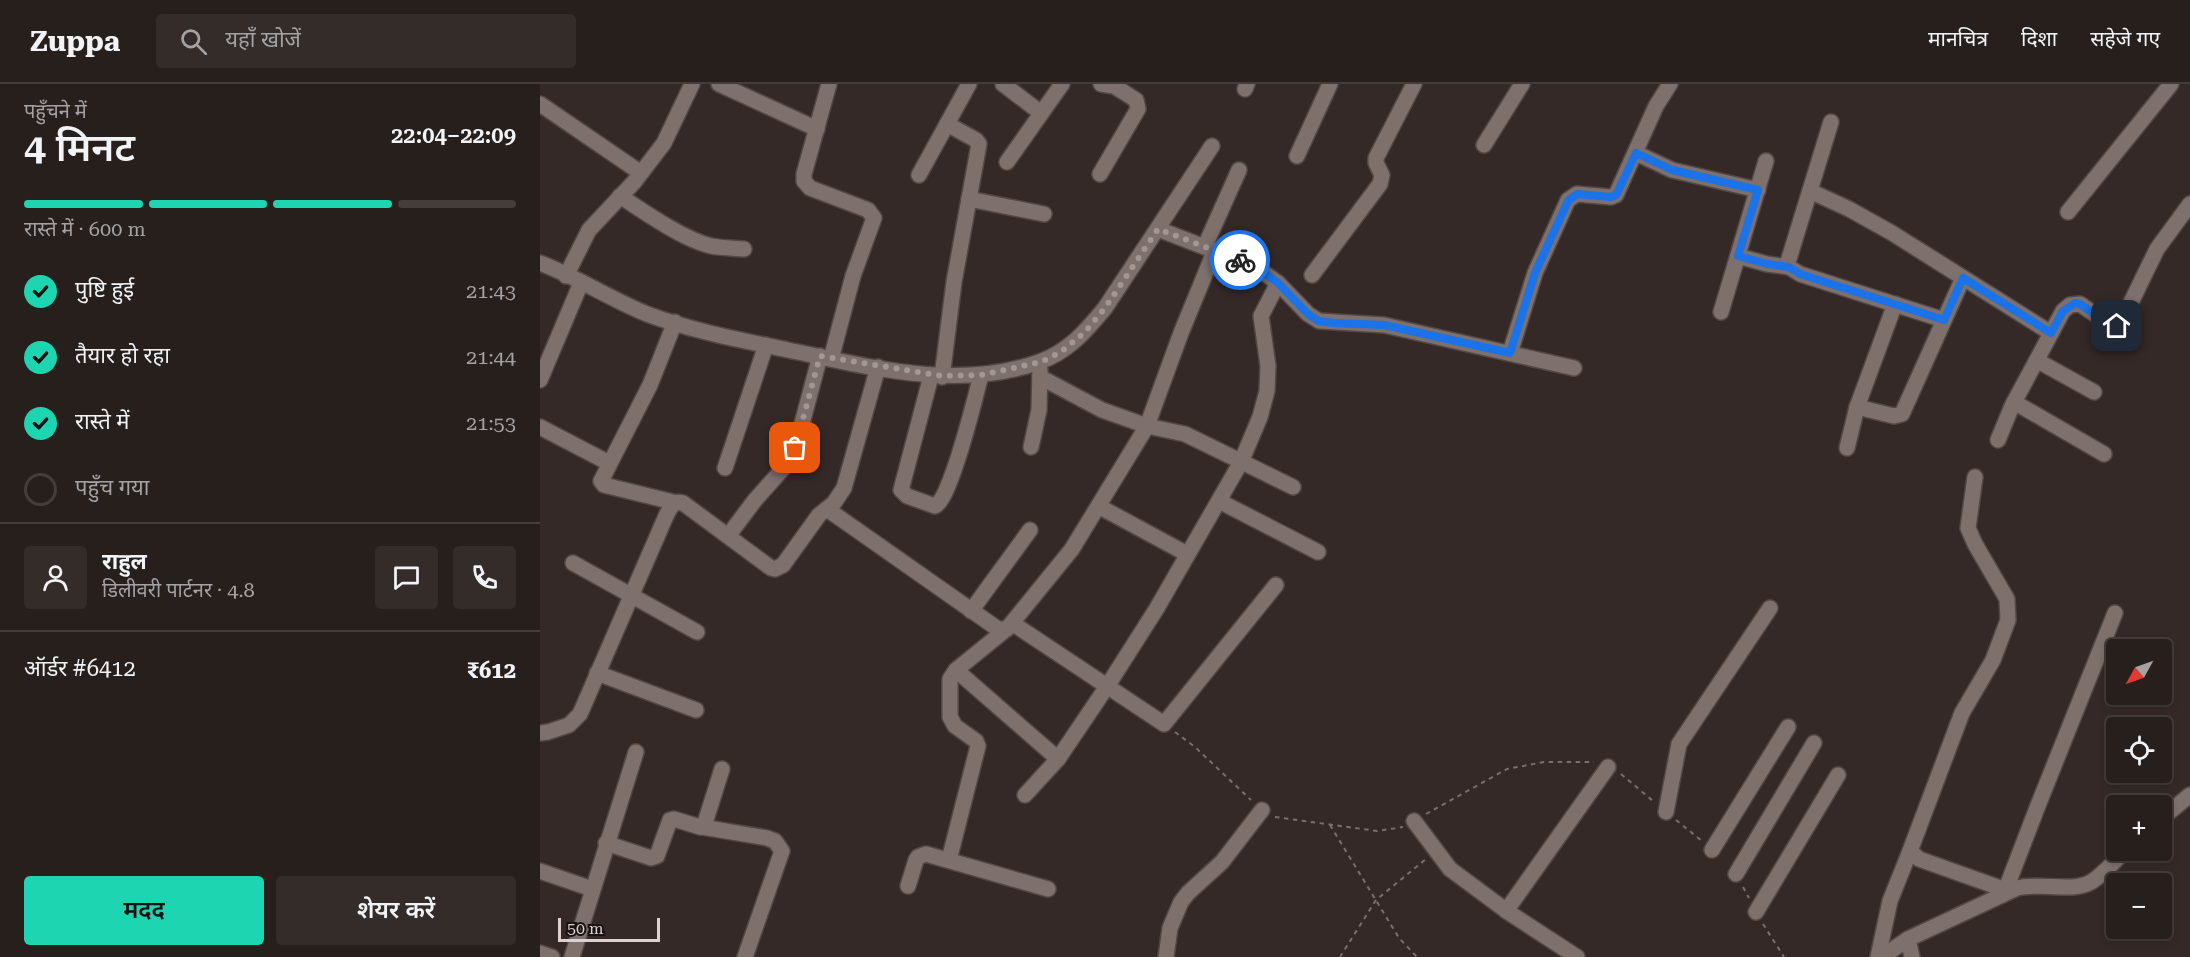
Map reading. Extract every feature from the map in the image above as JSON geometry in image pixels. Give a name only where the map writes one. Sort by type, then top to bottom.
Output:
[{"type":"street","points":[[566,276],[589,230],[641,173],[664,142],[693,84]]},
{"type":"street","points":[[719,84],[818,129]]},
{"type":"street","points":[[728,536],[755,500],[788,463],[873,218],[868,210],[806,185],[804,174],[829,84]]},
{"type":"street","points":[[919,175],[969,84]]},
{"type":"street","points":[[1003,84],[1041,113]]},
{"type":"street","points":[[1007,162],[1062,84]]},
{"type":"street","points":[[1100,174],[1138,109],[1136,100],[1118,88],[1101,84]]},
{"type":"street","points":[[1297,156],[1330,84]]},
{"type":"street","points":[[1312,275],[1380,184],[1382,175],[1376,158],[1414,84]]},
{"type":"street","points":[[1484,145],[1522,84]]},
{"type":"street","points":[[1510,353],[1535,273],[1568,201],[1577,194],[1611,197],[1616,195],[1656,106],[1670,84]]},
{"type":"street","points":[[2068,212],[2171,84]]},
{"type":"street","points":[[540,104],[641,173]]},
{"type":"street","points":[[1789,267],[1788,261],[1831,122]]},
{"type":"street","points":[[947,124],[976,140],[979,144],[937,376],[901,490],[907,496],[935,506],[941,502],[955,465],[981,375]]},
{"type":"street","points":[[540,263],[616,301],[650,315],[725,337],[878,368],[937,376],[981,375],[1040,369],[1085,332],[1105,308],[1212,146]]},
{"type":"street","points":[[1636,153],[1672,170],[1758,190]]},
{"type":"street","points":[[1721,312],[1766,160]]},
{"type":"street","points":[[949,860],[978,746],[976,741],[955,726],[950,717],[950,679],[956,670],[1008,627],[1056,570],[1100,507],[1147,426],[1239,170]]},
{"type":"street","points":[[1809,191],[1849,209],[1892,233],[2051,333]]},
{"type":"street","points":[[620,196],[662,222],[701,242],[744,249]]},
{"type":"street","points":[[969,199],[1044,213]]},
{"type":"street","points":[[1998,440],[2014,402],[2063,311],[2075,303],[2080,304],[2110,325],[2117,326],[2121,323],[2153,255],[2190,204]]},
{"type":"street","points":[[1158,229],[1256,267],[1278,283],[1308,314],[1318,321],[1384,325],[1574,368]]},
{"type":"street","points":[[1738,256],[1789,267],[1800,274],[1944,320]]},
{"type":"street","points":[[1857,407],[1894,416],[1902,414],[1963,278]]},
{"type":"street","points":[[540,380],[581,283]]},
{"type":"street","points":[[1025,795],[1058,759],[1108,685],[1157,608],[1241,462],[1260,417],[1266,391],[1268,366],[1260,321],[1263,310],[1278,283]]},
{"type":"street","points":[[1847,448],[1857,407],[1895,304]]},
{"type":"street","points":[[675,322],[650,385],[601,481],[604,485],[683,503],[775,569],[783,565],[819,515],[839,495],[846,482],[878,368]]},
{"type":"street","points":[[725,468],[766,345]]},
{"type":"street","points":[[2038,361],[2094,392]]},
{"type":"street","points":[[1040,369],[1101,410],[1147,426],[1185,434],[1293,487]]},
{"type":"street","points":[[1031,447],[1039,411],[1040,369]]},
{"type":"street","points":[[2014,402],[2104,454]]},
{"type":"street","points":[[540,427],[609,463]]},
{"type":"street","points":[[1880,957],[1890,901],[1962,713],[1968,699],[1993,660],[2008,620],[2007,599],[1968,528],[1975,477]]},
{"type":"street","points":[[1219,501],[1318,552]]},
{"type":"street","points":[[540,733],[560,729],[576,720],[666,516],[673,504],[677,503]]},
{"type":"street","points":[[1100,507],[1187,554]]},
{"type":"street","points":[[827,509],[998,629],[1008,627],[1108,685],[1164,724],[1276,585]]},
{"type":"street","points":[[971,611],[1030,530]]},
{"type":"street","points":[[573,563],[697,632]]},
{"type":"street","points":[[1666,812],[1679,744],[1770,608]]},
{"type":"street","points":[[2005,892],[2115,613]]},
{"type":"street","points":[[956,670],[1058,759]]},
{"type":"street","points":[[597,673],[696,710]]},
{"type":"street","points":[[1712,850],[1788,727]]},
{"type":"street","points":[[1736,874],[1814,743]]},
{"type":"street","points":[[572,957],[636,752]]},
{"type":"street","points":[[1506,911],[1608,767]]},
{"type":"street","points":[[702,827],[722,769]]},
{"type":"street","points":[[1756,912],[1838,775]]},
{"type":"street","points":[[2172,810],[2190,795]]},
{"type":"street","points":[[1166,957],[1170,928],[1181,902],[1222,862],[1262,810]]},
{"type":"street","points":[[606,843],[651,858],[655,857],[670,820],[767,837],[775,841],[782,852],[746,957]]},
{"type":"street","points":[[1414,821],[1450,869],[1506,911],[1577,957]]},
{"type":"street","points":[[1910,851],[1919,860],[2005,892]]},
{"type":"street","points":[[908,886],[918,856],[926,854],[1048,890]]},
{"type":"street","points":[[1880,957],[1908,939],[2005,892],[2024,886],[2083,885],[2092,882],[2114,861]]},
{"type":"street","points":[[540,871],[592,889]]},
{"type":"street","points":[[1908,939],[1912,957]]},
{"type":"street","points":[[540,953],[552,957]]},
{"type":"path","points":[[1164,724],[1195,747],[1262,810],[1280,819],[1377,831],[1393,830],[1404,827],[1507,769],[1544,762],[1594,762],[1617,771],[1712,850]]},
{"type":"path","points":[[1330,825],[1405,946],[1417,957]]},
{"type":"path","points":[[1340,957],[1376,900],[1435,852]]},
{"type":"path","points":[[1736,874],[1784,957]]},
{"type":"way so far","points":[[795,448],[820,356],[931,376],[981,375],[1030,365],[1061,352],[1085,332],[1105,308],[1158,229],[1240,260]]},
{"type":"route","points":[[1240,260],[1268,275],[1318,321],[1384,325],[1510,353],[1535,273],[1570,197],[1577,194],[1611,197],[1616,195],[1636,153],[1687,175],[1758,190],[1738,256],[1789,267],[1800,274],[1944,320],[1963,278],[2051,333],[2063,311],[2075,303],[2080,304],[2110,325],[2117,326]]}]
